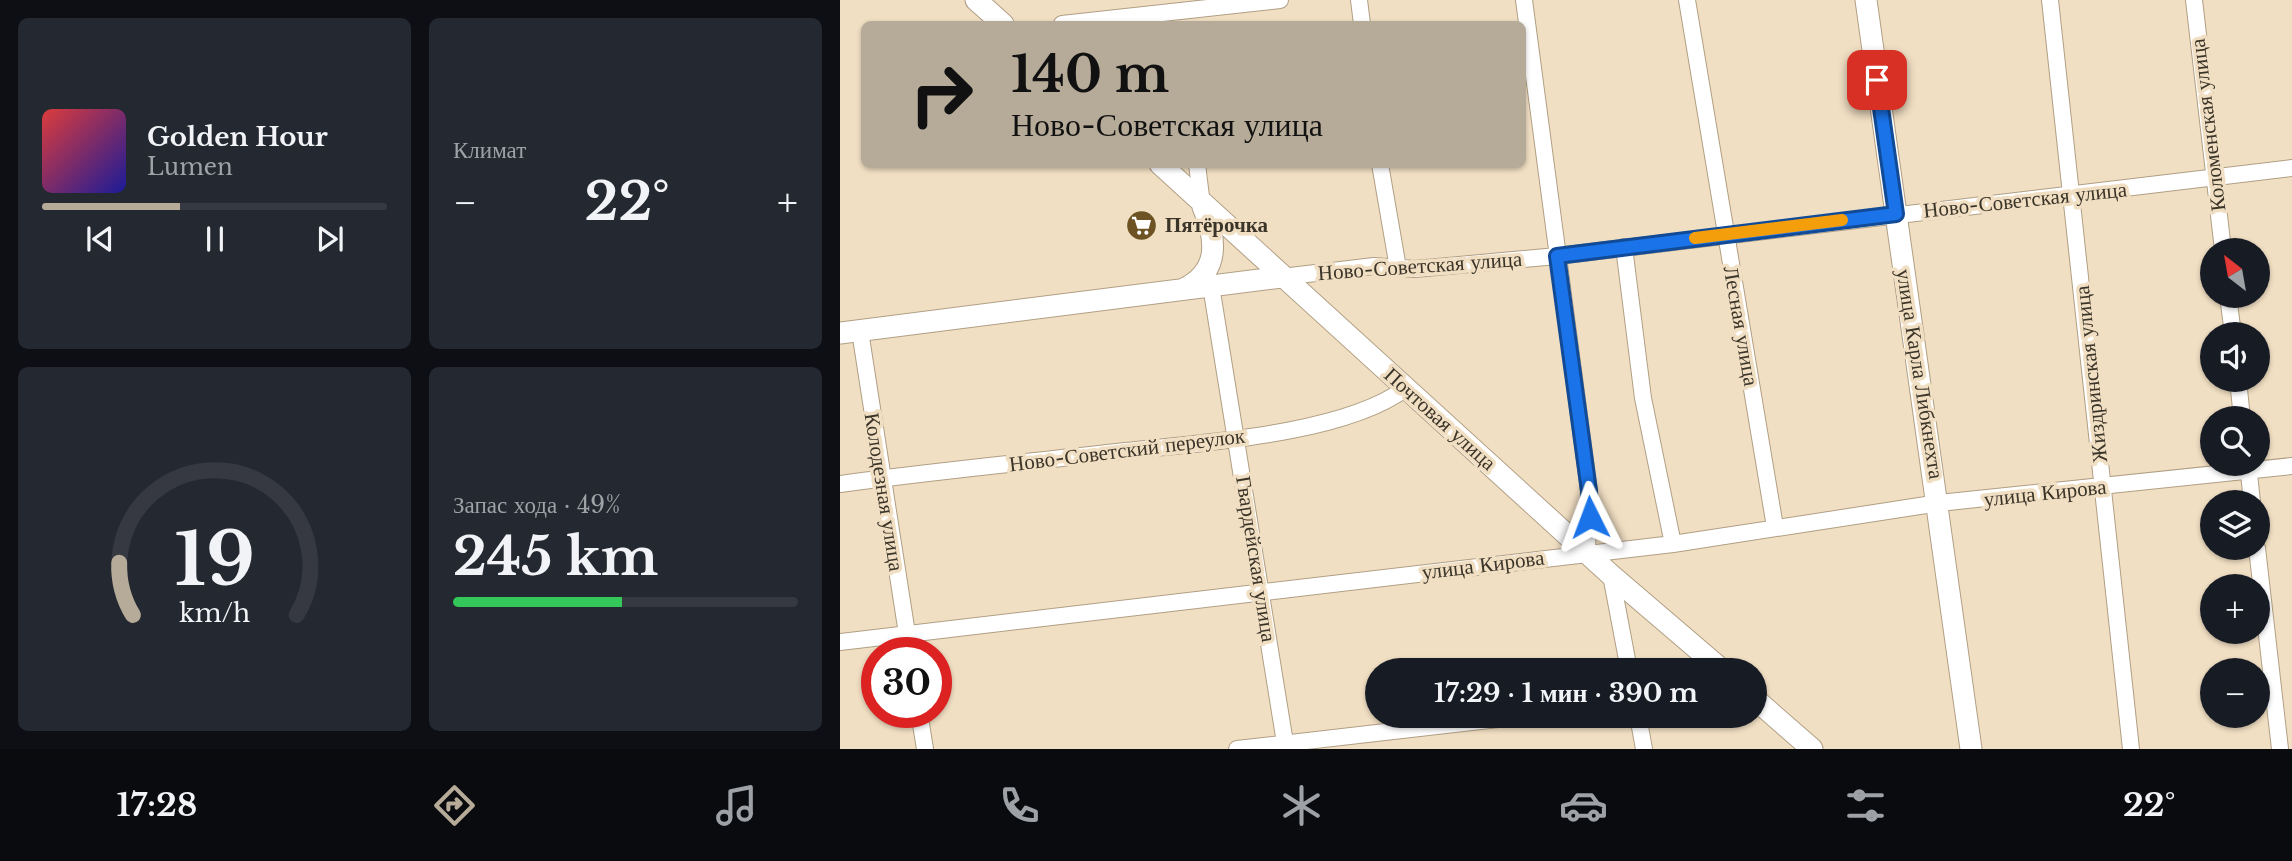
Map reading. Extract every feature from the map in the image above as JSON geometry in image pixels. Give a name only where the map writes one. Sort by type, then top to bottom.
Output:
[{"type":"main road","name":"улица Карла Либкнехта","points":[[1866,0],[1939,503],[1971,749]]},
{"type":"main road","name":"Почтовая улица","points":[[1164,168],[1611,575],[1708,658]]},
{"type":"main road","points":[[1184,289],[1205,275],[1213,257],[1211,226],[1202,205]]},
{"type":"main road","name":"Ново-Советская улица","points":[[850,332],[1282,277]]},
{"type":"main road","points":[[1767,710],[1812,749]]},
{"type":"street","points":[[1089,21],[1280,0]]},
{"type":"street","points":[[1359,0],[1362,21]]},
{"type":"street","points":[[1524,0],[1589,491],[1587,552]]},
{"type":"street","name":"Лесная улица","points":[[1687,0],[1775,527]]},
{"type":"street","name":"Жиздринская улица","points":[[2050,0],[2131,749]]},
{"type":"street","name":"Коломенская улица","points":[[2194,0],[2222,238]]},
{"type":"street","points":[[1197,168],[1202,205]]},
{"type":"street","points":[[1381,168],[1398,268]]},
{"type":"street","name":"Ново-Советская улица","points":[[1282,277],[1374,266],[1415,269],[1557,256],[2292,168]]},
{"type":"street","points":[[1624,247],[1643,398],[1673,544]]},
{"type":"street","name":"Гвардейская улица","points":[[1210,286],[1286,746]]},
{"type":"street","name":"Колодезная улица","points":[[850,332],[880,478],[908,637]]},
{"type":"street","name":"Ново-Советский переулок","points":[[840,484],[1237,439],[1356,415],[1389,401],[1406,388]]},
{"type":"street","name":"улица Кирова","points":[[2270,467],[2292,466]]},
{"type":"street","name":"улица Кирова","points":[[840,642],[1587,552],[1673,544],[1939,503],[2104,487],[2200,474]]},
{"type":"street","points":[[2258,560],[2280,749]]},
{"type":"street","points":[[1611,575],[1627,658]]},
{"type":"street","points":[[922,728],[925,749]]},
{"type":"street","points":[[1237,749],[1286,746],[1429,728]]},
{"type":"street","points":[[1640,728],[1644,749]]},
{"type":"slow traffic","points":[[1695,238],[1842,220]]},
{"type":"place","name":"Пятёрочка","points":[[1142,225]]},
{"type":"route","points":[[1590,517],[1589,491],[1557,256],[1896,214],[1877,80]]}]
